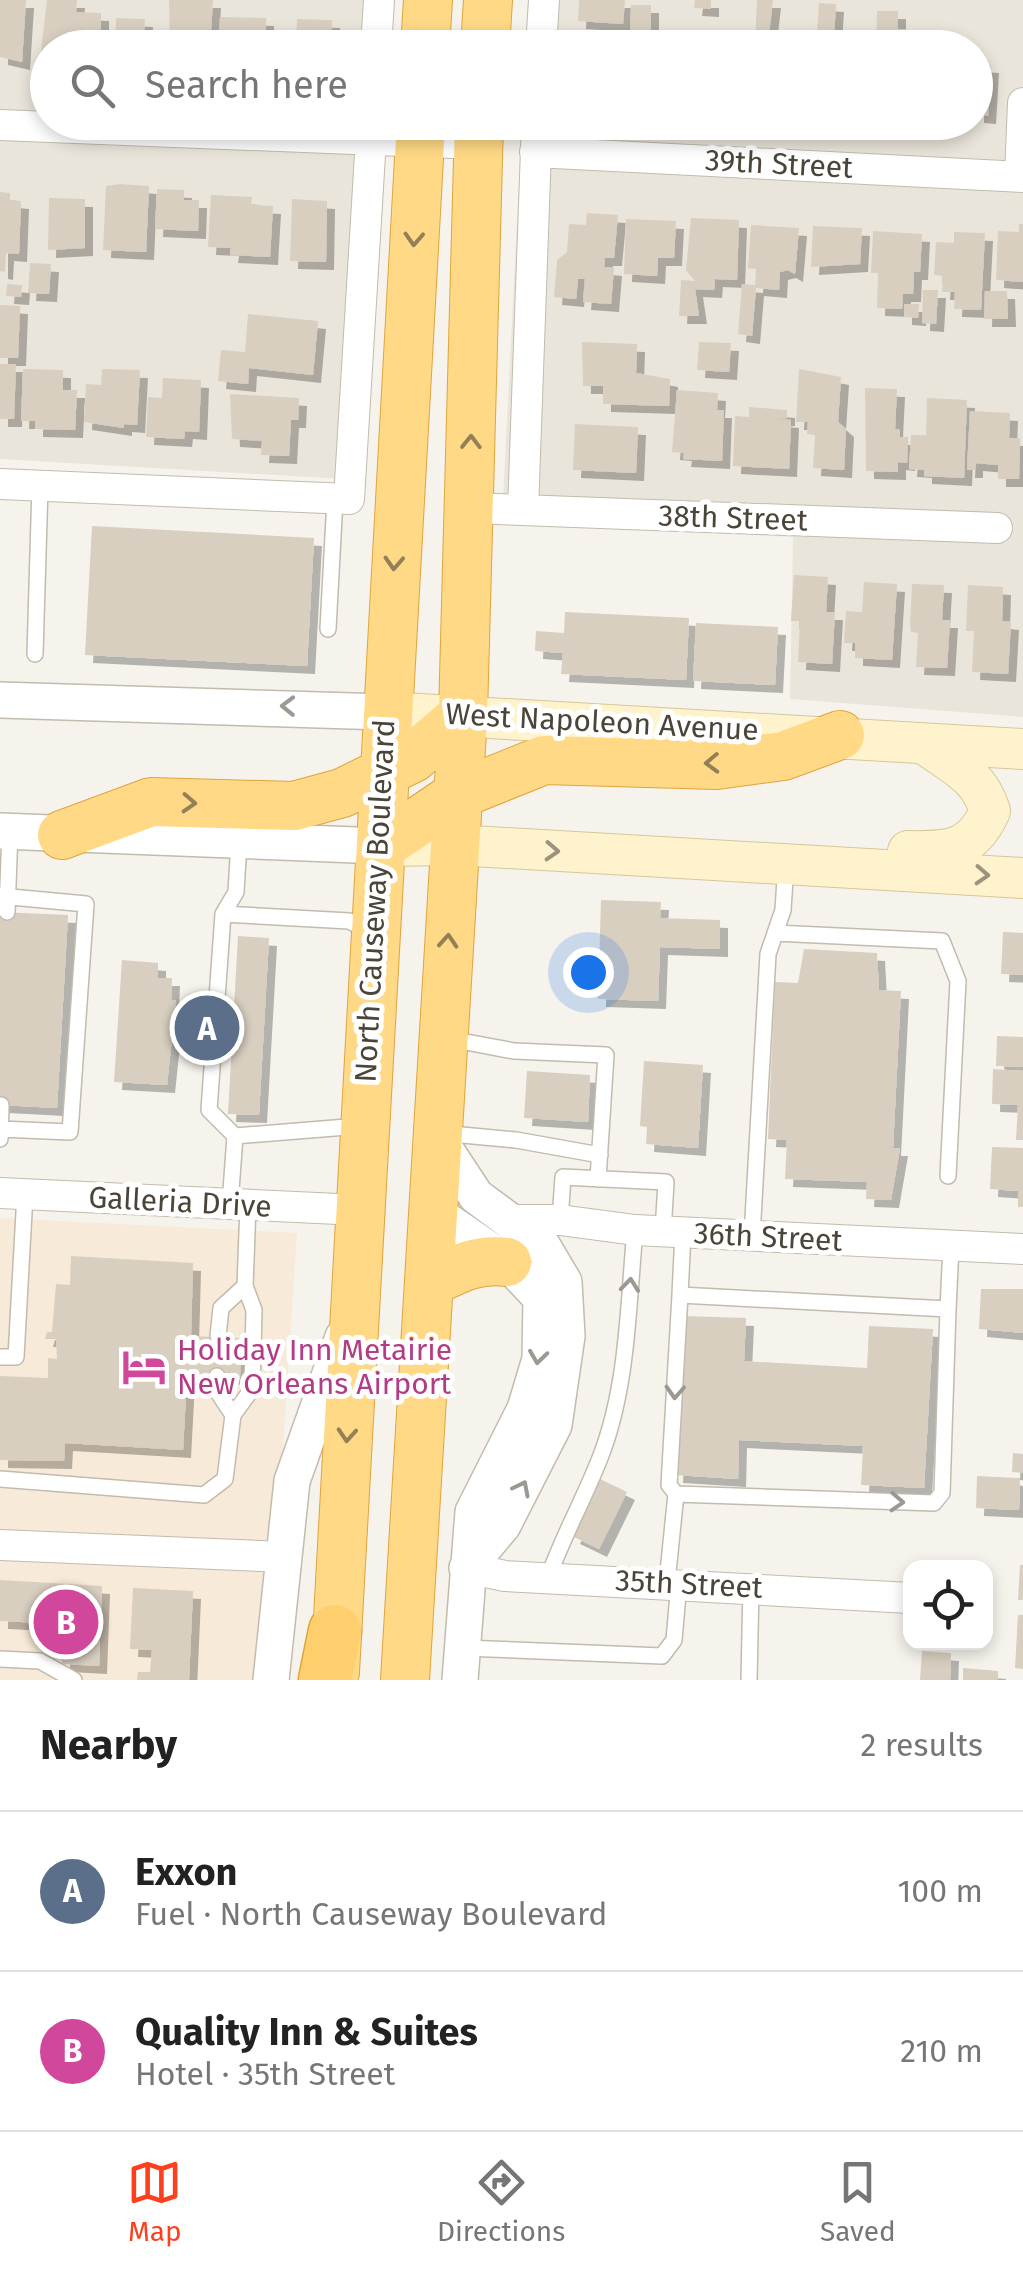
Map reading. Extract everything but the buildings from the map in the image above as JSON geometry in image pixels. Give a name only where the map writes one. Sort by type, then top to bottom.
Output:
[{"type":"highway","points":[[426,30],[428,0]]},
{"type":"highway","points":[[486,30],[488,0]]},
{"type":"highway","name":"North Causeway Boulevard","points":[[332,1664],[356,1303],[363,1126],[382,846],[385,712],[420,140]]},
{"type":"highway","points":[[404,1680],[428,1298],[434,1132],[463,715],[478,140]]},
{"type":"highway","points":[[62,835],[150,802],[294,806],[385,775],[439,739],[463,715]]},
{"type":"highway","points":[[382,846],[458,795],[544,760],[716,765],[782,756],[840,735]]},
{"type":"highway","points":[[376,934],[398,996],[391,1156],[404,1188],[430,1208]]},
{"type":"highway","points":[[359,1210],[387,1232],[410,1261],[428,1298]]},
{"type":"highway","points":[[428,1298],[464,1264],[487,1260],[510,1241]]},
{"type":"main road","name":"West Napoleon Avenue","points":[[385,712],[840,735],[1023,749]]},
{"type":"main road","points":[[786,855],[936,852],[960,847],[980,833],[990,811],[983,790],[972,774],[922,742]]},
{"type":"main road","points":[[382,846],[455,845],[677,858],[714,842],[786,855],[1023,878]]},
{"type":"street","points":[[377,30],[378,0]]},
{"type":"street","points":[[542,30],[544,0]]},
{"type":"street","points":[[1021,177],[1023,103]]},
{"type":"street","points":[[0,125],[30,125]]},
{"type":"street","points":[[0,484],[342,499],[371,140]]},
{"type":"street","points":[[523,510],[536,140]]},
{"type":"street","name":"39th Street","points":[[572,140],[1021,177]]},
{"type":"street","name":"38th Street","points":[[470,508],[997,528]]},
{"type":"street","name":"West Napoleon Avenue","points":[[0,700],[385,712]]},
{"type":"street","points":[[3,830],[382,846]]},
{"type":"street","points":[[434,1132],[510,1241],[541,1298],[540,1358],[525,1409],[473,1512],[460,1664]]},
{"type":"street","name":"Galleria Drive","points":[[12,1194],[359,1210]]},
{"type":"street","points":[[430,1208],[510,1241]]},
{"type":"street","name":"36th Street","points":[[510,1241],[560,1220],[660,1232],[1023,1249]]},
{"type":"street","points":[[271,1680],[292,1482],[356,1303]]},
{"type":"street","points":[[0,1545],[284,1557]]},
{"type":"street","name":"35th Street","points":[[467,1568],[548,1578],[903,1598]]},
{"type":"lane","points":[[36,654],[40,486]]},
{"type":"lane","points":[[328,629],[342,499]]},
{"type":"lane","points":[[0,1129],[70,1132],[86,904],[5,902],[3,830]]},
{"type":"lane","points":[[0,1480],[204,1495],[225,1478],[233,1415],[252,1389],[254,1310],[244,1286],[235,1136],[209,1110],[223,914],[236,892],[239,842]]},
{"type":"lane","points":[[752,1236],[768,954],[783,907],[786,855]]},
{"type":"lane","points":[[223,914],[349,921],[376,934]]},
{"type":"lane","points":[[775,934],[942,941],[958,981],[948,1176]]},
{"type":"lane","points":[[441,1037],[514,1051],[606,1056],[598,1179]]},
{"type":"lane","points":[[0,1139],[1,1105]]},
{"type":"lane","points":[[235,1136],[363,1126]]},
{"type":"lane","points":[[434,1132],[516,1140],[600,1155]]},
{"type":"lane","points":[[548,1578],[564,1531],[600,1459],[660,1232],[666,1182],[563,1178],[560,1220]]},
{"type":"lane","points":[[0,1357],[16,1358],[12,1194]]},
{"type":"lane","points":[[460,1664],[662,1656],[674,1640],[676,1494],[669,1485],[680,1295],[660,1232]]},
{"type":"lane","points":[[676,1494],[934,1503],[942,1493],[951,1246]]},
{"type":"lane","points":[[218,1336],[221,1308],[244,1286]]},
{"type":"lane","points":[[680,1295],[948,1309]]},
{"type":"lane","points":[[217,1376],[217,1391],[233,1415]]},
{"type":"lane","points":[[749,1680],[750,1587]]},
{"type":"lane","points":[[0,1659],[40,1661],[74,1680]]},
{"type":"shaded area","points":[[0,0],[384,0],[382,30],[30,30],[30,140],[377,140],[360,480],[0,459]]},
{"type":"shaded area","points":[[528,0],[1023,0],[1023,717],[790,699],[793,537],[502,520],[521,140],[993,140],[993,30],[527,30]]},
{"type":"shaded area","points":[[0,1218],[297,1233],[277,1540],[260,1680],[0,1680]]},
{"type":"place","name":"Exxon","points":[[207,1028]]},
{"type":"place","name":"Holiday Inn Metairie New Orleans Airport","points":[[144,1367]]},
{"type":"place","name":"Quality Inn & Suites","points":[[66,1622]]}]
